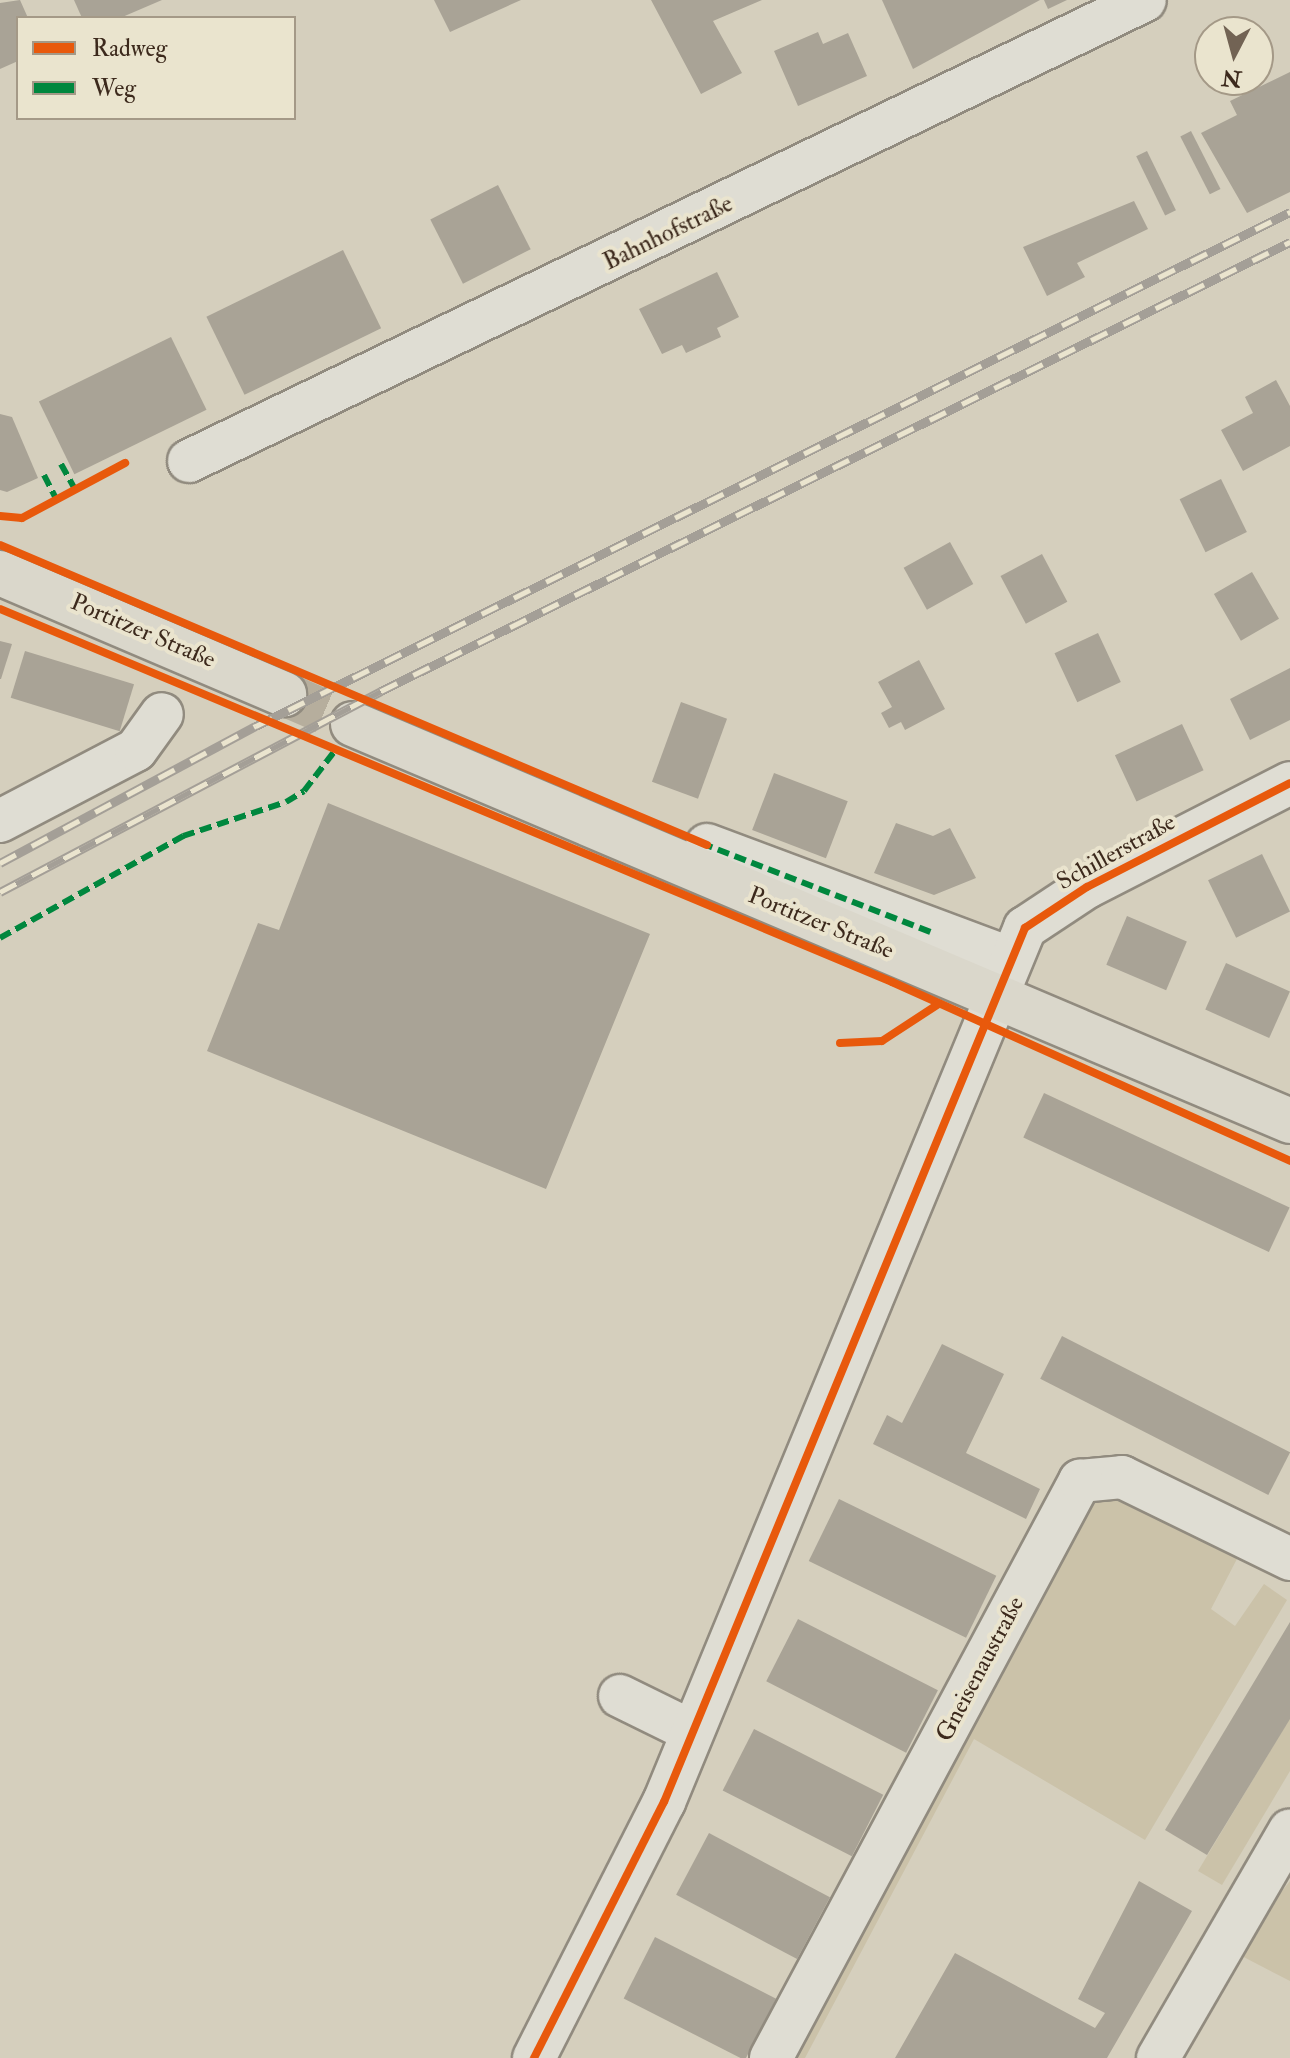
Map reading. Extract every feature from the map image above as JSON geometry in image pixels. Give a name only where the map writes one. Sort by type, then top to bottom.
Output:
[{"type":"main road","name":"Portitzer Straße","points":[[0,573],[284,694]]},
{"type":"main road","name":"Portitzer Straße","points":[[353,724],[1002,975],[1290,1121]]},
{"type":"street","name":"Bahnhofstraße","points":[[189,461],[1145,0]]},
{"type":"street","points":[[0,821],[136,750],[162,714]]},
{"type":"street","name":"Schillerstraße","points":[[534,2058],[664,1802],[689,1730],[1002,975],[1025,928],[1087,887],[1290,783]]},
{"type":"street","points":[[707,845],[936,934],[1002,975]]},
{"type":"street","name":"Gneisenaustraße","points":[[771,2058],[1080,1481],[1122,1477],[1290,1559]]},
{"type":"street","points":[[620,1696],[689,1730]]},
{"type":"street","points":[[1158,2058],[1290,1830]]},
{"type":"shaded area","points":[[1115,1492],[1239,1555],[1211,1609],[1235,1626],[1264,1584],[1287,1600],[1145,1840],[974,1739],[805,2058],[788,2058],[1087,1503]]},
{"type":"shaded area","points":[[1290,1718],[1290,1771],[1222,1885],[1198,1871]]},
{"type":"shaded area","points":[[1290,1881],[1290,1981],[1234,1952]]},
{"type":"building","points":[[20,0],[27,16],[16,16],[16,62],[0,69],[0,3]]},
{"type":"building","points":[[74,0],[162,0],[125,16],[81,16]]},
{"type":"building","points":[[434,0],[521,0],[450,32]]},
{"type":"building","points":[[651,0],[762,0],[713,21],[742,73],[701,94]]},
{"type":"building","points":[[882,0],[1040,0],[913,69]]},
{"type":"building","points":[[1044,0],[1067,0],[1048,9]]},
{"type":"building","points":[[818,32],[823,44],[848,33],[867,76],[798,106],[774,51]]},
{"type":"building","points":[[1290,72],[1290,192],[1247,213],[1201,133],[1237,115],[1230,101],[1240,96],[1274,96],[1274,80]]},
{"type":"building","points":[[1191,131],[1221,189],[1210,194],[1180,136]]},
{"type":"building","points":[[1147,151],[1176,210],[1165,216],[1136,156]]},
{"type":"building","points":[[498,185],[531,249],[463,284],[430,220]]},
{"type":"building","points":[[1134,201],[1148,229],[1077,263],[1085,277],[1047,296],[1023,247]]},
{"type":"building","points":[[343,250],[381,328],[245,395],[206,317]]},
{"type":"building","points":[[717,272],[739,317],[717,328],[721,337],[686,353],[682,345],[662,354],[639,309]]},
{"type":"building","points":[[171,337],[207,410],[74,474],[39,401]]},
{"type":"building","points":[[1276,380],[1290,406],[1290,446],[1243,471],[1221,430],[1253,413],[1245,397]]},
{"type":"building","points":[[0,414],[12,417],[38,478],[7,492],[0,490]]},
{"type":"building","points":[[1221,479],[1247,532],[1206,552],[1180,499]]},
{"type":"building","points":[[950,542],[973,584],[927,610],[904,568]]},
{"type":"building","points":[[1042,554],[1067,602],[1026,624],[1001,576]]},
{"type":"building","points":[[1252,572],[1279,619],[1241,641],[1214,594]]},
{"type":"building","points":[[1098,633],[1121,682],[1077,702],[1054,653]]},
{"type":"building","points":[[0,641],[12,644],[1,679],[0,679]]},
{"type":"building","points":[[25,651],[134,684],[120,731],[11,698]]},
{"type":"building","points":[[919,660],[945,709],[905,730],[901,722],[889,728],[881,713],[892,707],[878,682]]},
{"type":"building","points":[[1290,668],[1290,720],[1250,740],[1230,699]]},
{"type":"building","points":[[681,702],[727,719],[698,799],[652,782]]},
{"type":"building","points":[[1182,724],[1204,770],[1136,801],[1115,755]]},
{"type":"building","points":[[774,773],[848,801],[826,858],[752,830]]},
{"type":"building","points":[[328,803],[650,934],[546,1189],[207,1051],[258,923],[279,930]]},
{"type":"building","points":[[896,823],[933,836],[950,828],[976,878],[934,895],[874,873]]},
{"type":"building","points":[[1262,854],[1290,912],[1236,938],[1208,880]]},
{"type":"building","points":[[1127,916],[1187,941],[1166,990],[1106,965]]},
{"type":"building","points":[[1226,963],[1290,991],[1269,1038],[1205,1010]]},
{"type":"building","points":[[1044,1093],[1290,1208],[1269,1252],[1023,1137]]},
{"type":"building","points":[[1062,1336],[1290,1452],[1268,1495],[1040,1379]]},
{"type":"building","points":[[942,1344],[1004,1374],[966,1453],[1040,1489],[1026,1519],[873,1444],[887,1415],[902,1423]]},
{"type":"building","points":[[839,1499],[996,1576],[966,1638],[809,1561]]},
{"type":"building","points":[[798,1619],[938,1690],[906,1753],[766,1681]]},
{"type":"building","points":[[1290,1622],[1290,1719],[1207,1855],[1165,1830]]},
{"type":"building","points":[[754,1729],[883,1795],[852,1856],[723,1790]]},
{"type":"building","points":[[709,1833],[830,1897],[797,1959],[676,1895]]},
{"type":"building","points":[[1139,1881],[1192,1911],[1107,2058],[895,2058],[955,1953],[1095,2028],[1105,2013],[1078,1999]]},
{"type":"building","points":[[655,1937],[776,1999],[746,2058],[740,2058],[624,1998]]},
{"type":"tunnel","points":[[284,694],[353,724]]},
{"type":"railway","points":[[0,863],[256,726],[1290,212]]},
{"type":"railway","points":[[0,892],[381,691],[1290,242]]},
{"type":"marked path","points":[[61,464],[75,489]]},
{"type":"marked path","points":[[44,475],[56,499]]},
{"type":"marked path","points":[[0,938],[183,836],[286,802],[304,791],[337,748]]},
{"type":"marked path","points":[[701,843],[936,934]]},
{"type":"cycle path","points":[[0,516],[22,518],[125,463]]},
{"type":"cycle path","points":[[0,545],[707,845]]},
{"type":"cycle path","points":[[0,609],[892,982],[1290,1161]]},
{"type":"cycle path","points":[[534,2058],[664,1802],[1025,928],[1087,887],[1290,783]]},
{"type":"cycle path","points":[[840,1043],[882,1041],[937,1005]]}]
